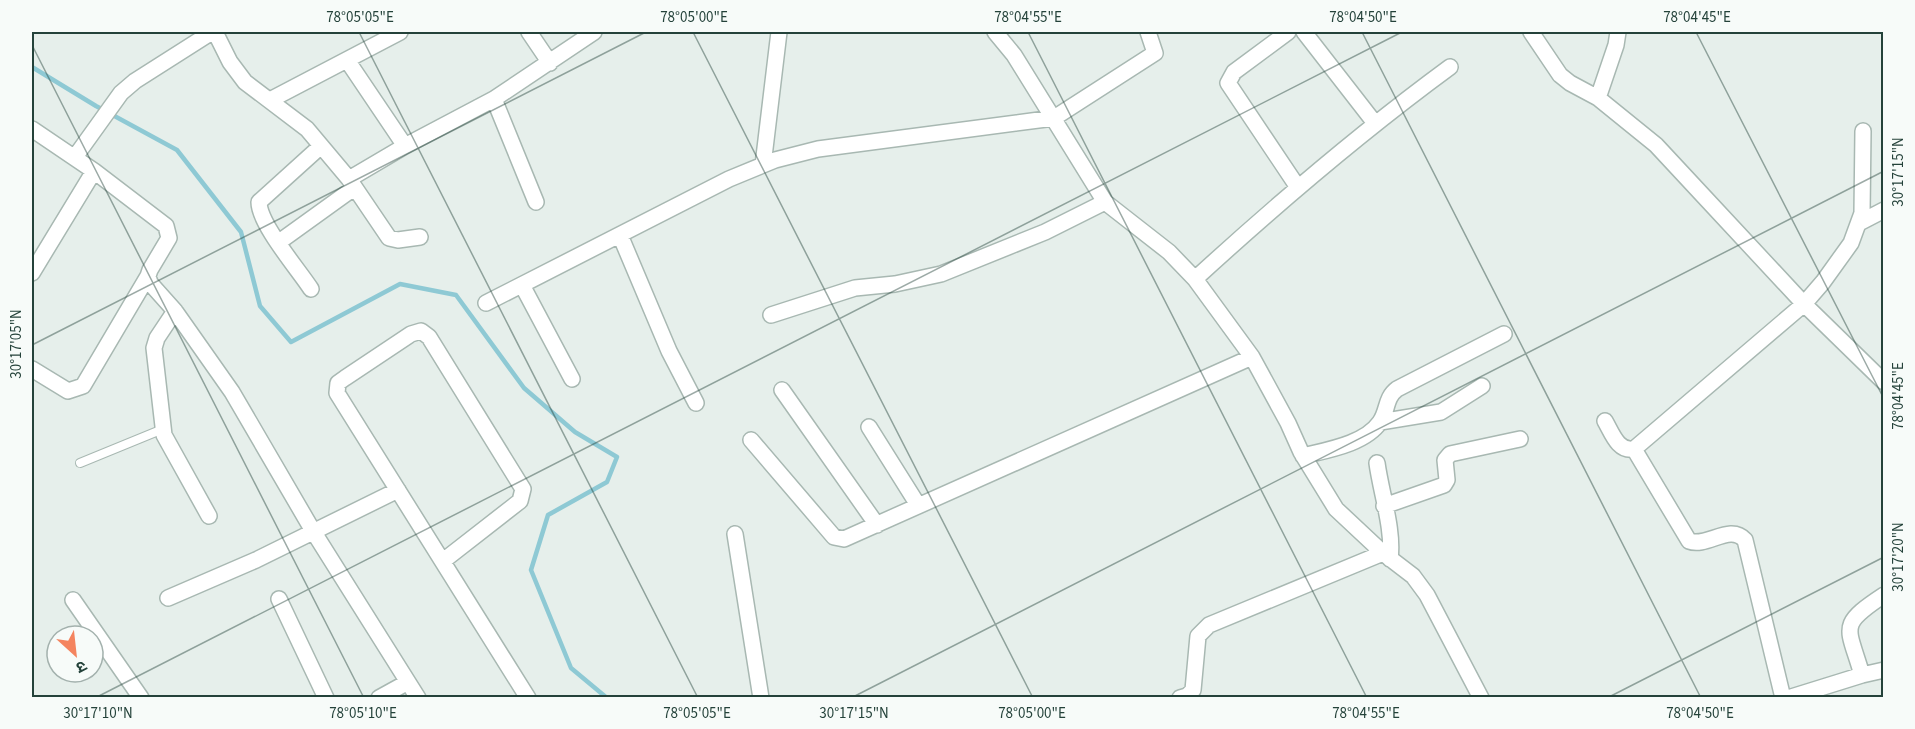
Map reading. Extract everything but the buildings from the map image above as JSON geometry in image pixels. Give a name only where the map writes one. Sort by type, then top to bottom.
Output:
[{"type":"street","points":[[75,157],[121,93],[135,81],[214,32],[238,74],[307,129],[351,183],[389,238],[398,240],[420,237]]},
{"type":"street","points":[[270,100],[400,32]]},
{"type":"street","points":[[529,32],[550,63]]},
{"type":"street","points":[[279,242],[351,183],[405,146],[494,99],[594,32]]},
{"type":"street","points":[[763,165],[779,32]]},
{"type":"street","points":[[995,32],[1014,55],[1105,202],[1169,252],[1195,279],[1252,357],[1303,456],[1336,509],[1387,556],[1413,576],[1427,594],[1482,698]]},
{"type":"street","points":[[486,303],[729,179],[763,165],[818,149],[1054,118],[1155,53],[1148,32]]},
{"type":"street","points":[[1288,32],[1234,72],[1228,83],[1297,186]]},
{"type":"street","points":[[1304,32],[1374,122]]},
{"type":"street","points":[[1531,32],[1560,75],[1598,98],[1656,146],[1804,304],[1884,382]]},
{"type":"street","points":[[1598,98],[1616,45],[1618,32]]},
{"type":"street","points":[[347,60],[405,146]]},
{"type":"street","points":[[1195,279],[1297,186],[1374,122],[1450,67]]},
{"type":"street","points":[[494,99],[536,202]]},
{"type":"street","points":[[32,129],[75,157],[151,213],[169,232],[169,238],[148,276],[83,386],[68,391],[32,369]]},
{"type":"street","points":[[1605,421],[1618,444],[1629,450],[1634,449],[1804,304],[1851,243],[1859,223],[1864,203],[1863,131]]},
{"type":"street","points":[[311,289],[261,214],[259,202],[321,146]]},
{"type":"street","points":[[32,273],[94,171]]},
{"type":"street","points":[[771,315],[855,288],[895,284],[940,274],[1045,232],[1105,202]]},
{"type":"street","points":[[1859,223],[1884,210]]},
{"type":"street","points":[[621,235],[669,351],[696,403]]},
{"type":"street","points":[[148,276],[153,286],[175,311],[232,392],[314,531],[418,698]]},
{"type":"street","points":[[522,285],[572,379]]},
{"type":"street","points":[[175,311],[157,339],[154,348],[163,429],[172,450],[209,516]]},
{"type":"street","points":[[442,561],[520,501],[524,489],[429,337],[421,331],[411,334],[345,378],[337,387],[340,400],[528,698]]},
{"type":"street","points":[[1380,422],[1388,398],[1397,389],[1504,334]]},
{"type":"street","points":[[751,440],[834,537],[849,538],[918,505],[1252,357]]},
{"type":"street","points":[[1303,456],[1351,442],[1380,422],[1441,412],[1482,386]]},
{"type":"street","points":[[782,390],[877,525]]},
{"type":"street","points":[[869,427],[918,505]]},
{"type":"street","points":[[1383,506],[1444,484],[1447,480],[1445,460],[1450,454],[1520,439]]},
{"type":"street","points":[[1634,449],[1689,541],[1698,543],[1730,534],[1740,535],[1745,540],[1783,698]]},
{"type":"street","points":[[1377,463],[1383,506],[1392,534],[1387,556]]},
{"type":"street","points":[[168,598],[398,490]]},
{"type":"street","points":[[735,534],[761,698]]},
{"type":"street","points":[[1179,698],[1187,696],[1194,690],[1198,636],[1209,625],[1387,556]]},
{"type":"street","points":[[1862,675],[1850,625],[1854,616],[1884,595]]},
{"type":"street","points":[[279,598],[326,698]]},
{"type":"street","points":[[73,600],[141,698]]},
{"type":"street","points":[[1788,698],[1884,670]]},
{"type":"street","points":[[379,698],[408,682]]},
{"type":"lane","points":[[80,463],[163,429]]},
{"type":"waterway","points":[[32,67],[96,106],[177,150],[241,232],[260,306],[291,342],[400,284],[456,295],[524,388],[575,432],[617,457],[607,482],[548,515],[531,570],[571,668],[607,698]]}]
